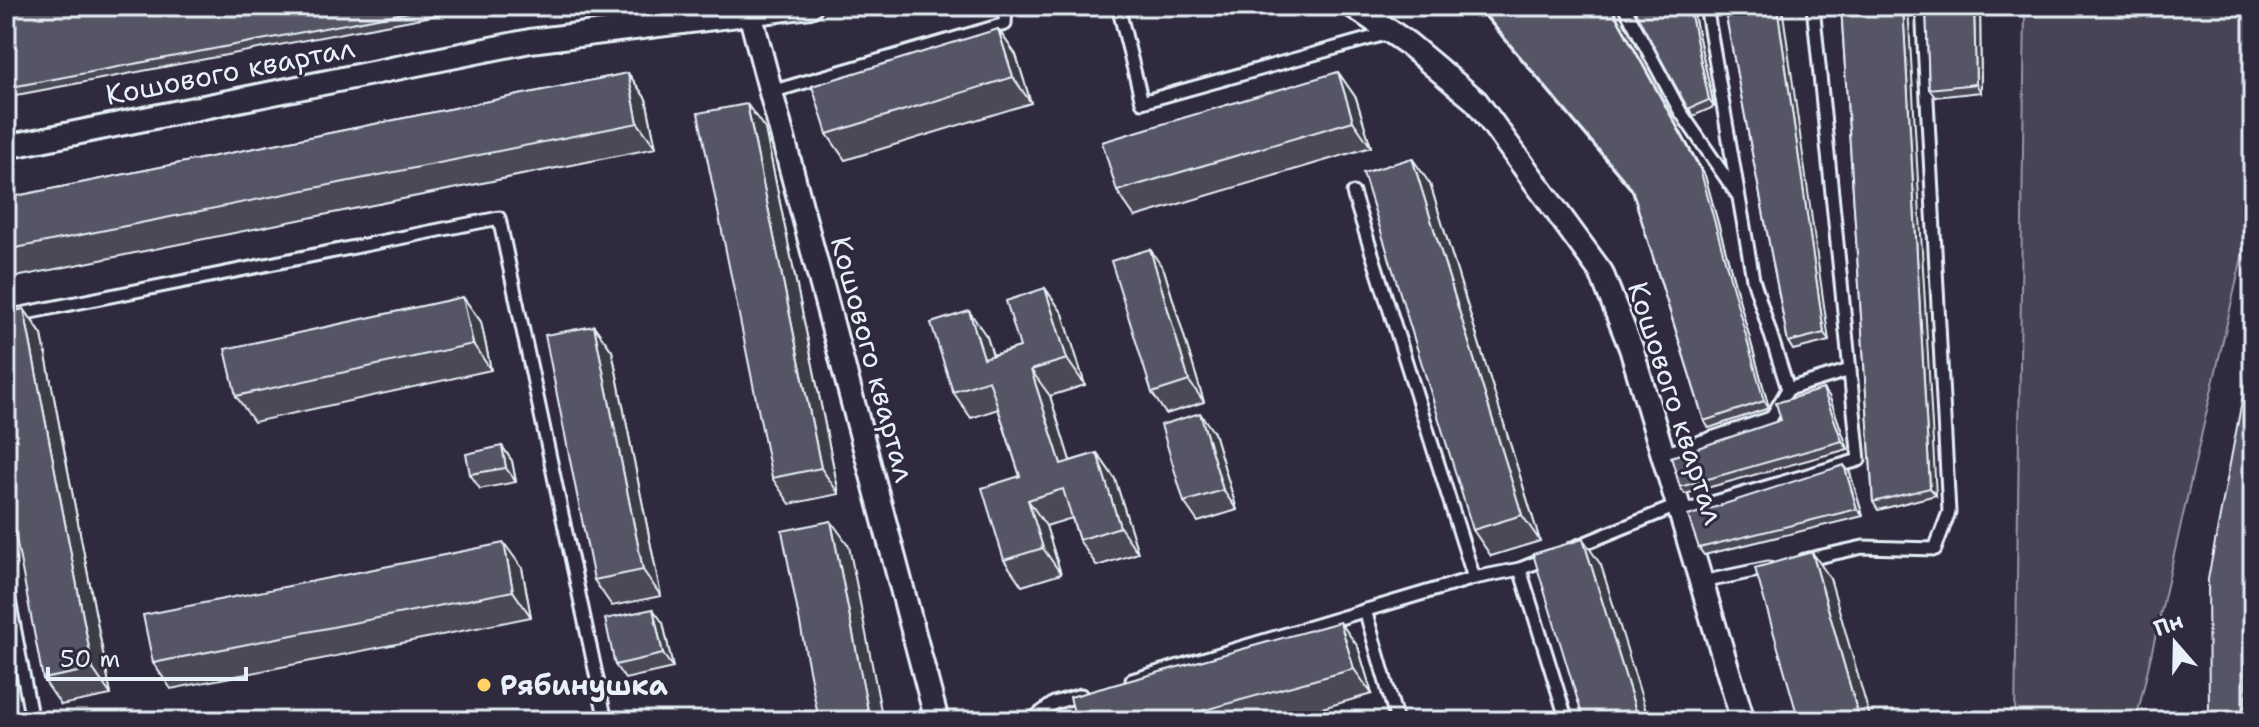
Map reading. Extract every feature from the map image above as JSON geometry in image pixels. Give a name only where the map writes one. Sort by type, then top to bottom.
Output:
[{"type":"street","name":"Кошового квартал","points":[[6,147],[530,41],[809,6]]},
{"type":"street","name":"Кошового квартал","points":[[1353,6],[1383,16],[1476,101],[1601,272],[1631,348],[1743,721]]},
{"type":"street","name":"Кошового квартал","points":[[750,13],[937,721]]},
{"type":"lane","points":[[771,92],[1005,24],[1006,6]]},
{"type":"lane","points":[[1118,6],[1142,102],[1383,16]]},
{"type":"lane","points":[[1624,6],[1680,111],[1739,198]]},
{"type":"lane","points":[[1706,6],[1753,279],[1788,389]]},
{"type":"lane","points":[[1113,685],[1474,578],[1520,569],[1680,509],[1859,460],[1813,6]]},
{"type":"lane","points":[[1790,563],[1863,547],[1935,549],[1949,512],[1922,6]]},
{"type":"lane","points":[[1353,193],[1474,578]]},
{"type":"lane","points":[[6,317],[499,218],[606,721]]},
{"type":"lane","points":[[1664,454],[1771,418],[1788,389],[1850,370]]},
{"type":"lane","points":[[1702,582],[1775,566]]},
{"type":"lane","points":[[1520,569],[1567,721]]},
{"type":"lane","points":[[6,584],[32,721]]},
{"type":"lane","points":[[1365,610],[1397,721]]},
{"type":"lane","points":[[1030,721],[1054,703],[1098,690]]},
{"type":"shaded area","points":[[2025,6],[2253,6],[2253,209],[2136,721],[2015,721]]},
{"type":"building","points":[[6,6],[441,6],[6,88]]},
{"type":"building","points":[[1478,6],[1610,6],[1700,169],[1764,401],[1704,421],[1632,189]]},
{"type":"building","points":[[1632,6],[1689,6],[1709,100],[1688,109]]},
{"type":"building","points":[[1724,6],[1777,6],[1824,333],[1788,342]]},
{"type":"building","points":[[1841,6],[1903,6],[1930,488],[1873,502]]},
{"type":"building","points":[[1926,6],[1974,6],[1976,84],[1929,89]]},
{"type":"building","points":[[998,29],[1013,77],[827,134],[812,86]]},
{"type":"building","points":[[1338,72],[1353,121],[1117,191],[1102,142]]},
{"type":"building","points":[[628,73],[638,123],[6,250],[6,198]]},
{"type":"building","points":[[747,104],[821,468],[772,478],[698,113]]},
{"type":"building","points":[[1412,158],[1522,515],[1473,530],[1363,173]]},
{"type":"building","points":[[1150,249],[1189,381],[1152,393],[1111,261]]},
{"type":"building","points":[[1045,288],[1067,359],[1031,370],[1061,464],[1097,453],[1120,527],[1079,540],[1063,489],[1028,500],[1043,548],[1004,560],[982,488],[1020,476],[989,380],[953,392],[931,323],[969,311],[984,358],[1020,347],[1006,301]]},
{"type":"building","points":[[463,297],[473,344],[236,396],[225,349]]},
{"type":"building","points":[[24,309],[93,669],[43,679],[6,486],[6,313]]},
{"type":"building","points":[[594,326],[643,570],[594,580],[545,335]]},
{"type":"building","points":[[2253,343],[2253,539],[2246,578],[2245,721],[2209,721],[2208,579]]},
{"type":"building","points":[[1823,389],[1842,441],[1680,487],[1671,457],[1781,420],[1776,403]]},
{"type":"building","points":[[1200,413],[1223,490],[1184,502],[1161,425]]},
{"type":"building","points":[[502,446],[506,468],[470,474],[466,454]]},
{"type":"building","points":[[1844,465],[1857,509],[1699,548],[1688,516]]},
{"type":"building","points":[[831,521],[870,721],[819,721],[782,531]]},
{"type":"building","points":[[1583,539],[1639,721],[1584,721],[1533,554]]},
{"type":"building","points":[[504,543],[513,591],[153,663],[143,615]]},
{"type":"building","points":[[1812,552],[1860,721],[1799,721],[1755,568]]},
{"type":"building","points":[[653,609],[663,654],[615,665],[605,619]]},
{"type":"building","points":[[1340,622],[1354,669],[1165,721],[1076,721],[1070,697]]},
{"type":"place","name":"Рябинушка","points":[[484,685]]}]
